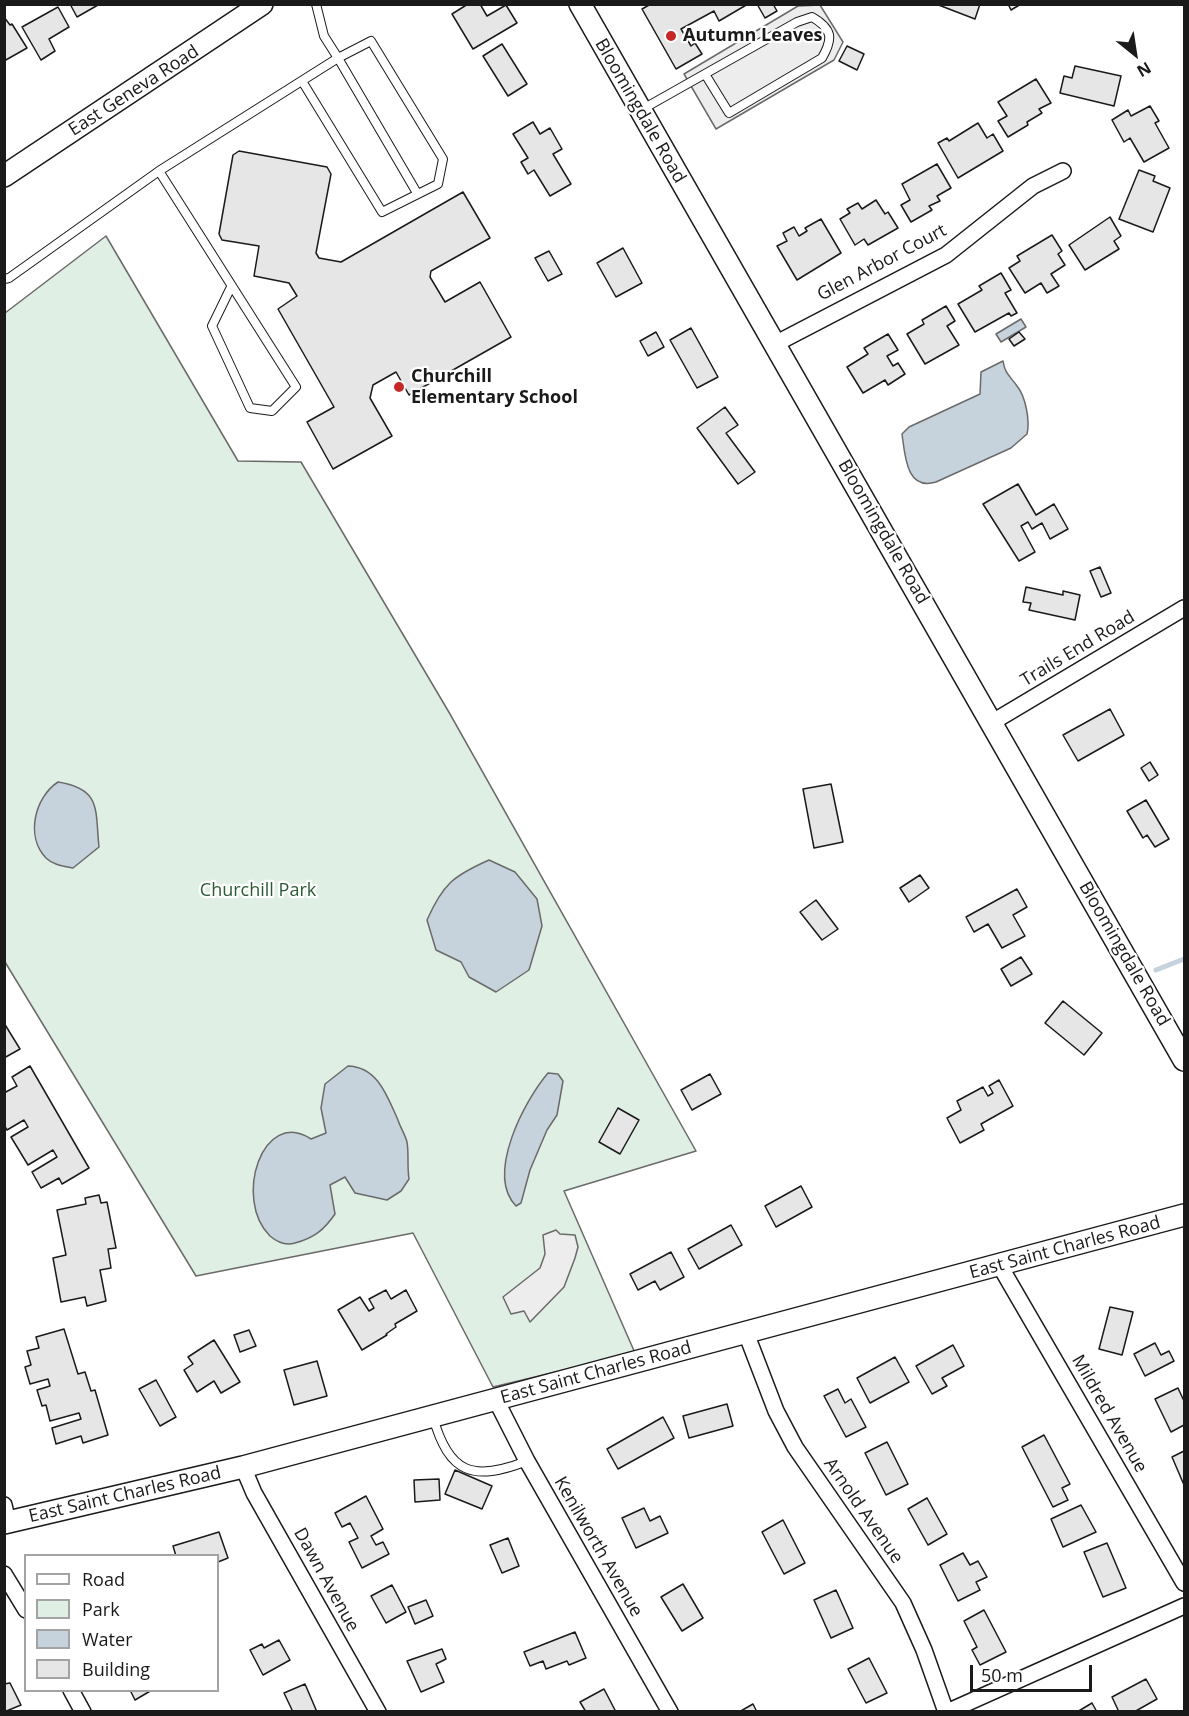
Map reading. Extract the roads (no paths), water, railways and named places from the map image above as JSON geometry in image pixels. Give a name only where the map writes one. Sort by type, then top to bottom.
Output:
[{"type":"street","name":"East Geneva Road","points":[[4,176],[262,4]]},
{"type":"street","name":"Bloomingdale Road","points":[[580,4],[1185,1060]]},
{"type":"street","name":"Glen Arbor Court","points":[[775,344],[946,255],[1033,186],[1063,171]]},
{"type":"street","name":"Trails End Road","points":[[990,723],[1185,608]]},
{"type":"street","name":"East Saint Charles Road","points":[[6,1517],[243,1467],[1185,1215]]},
{"type":"street","name":"Mildred Avenue","points":[[1000,1266],[1185,1582]]},
{"type":"street","name":"Arnold Avenue","points":[[746,1333],[776,1411],[790,1438],[903,1603],[924,1650],[946,1712]]},
{"type":"street","name":"Kenilworth Avenue","points":[[496,1400],[527,1461],[670,1712]]},
{"type":"street","name":"Dawn Avenue","points":[[243,1467],[254,1493],[378,1712]]},
{"type":"street","points":[[4,1574],[24,1607]]},
{"type":"street","points":[[946,1712],[1185,1606]]},
{"type":"street","points":[[72,1692],[83,1712]]},
{"type":"lane","points":[[316,4],[324,36],[417,194]]},
{"type":"lane","points":[[640,110],[797,22],[812,17],[822,22],[830,34],[830,45],[822,58],[729,113],[705,74]]},
{"type":"lane","points":[[4,279],[9,278],[159,171],[338,58],[370,41],[443,159],[438,184],[382,212],[302,81]]},
{"type":"lane","points":[[159,171],[296,387],[272,411],[250,408],[212,326],[231,287]]},
{"type":"lane","points":[[433,1416],[440,1442],[451,1459],[465,1467],[483,1474],[502,1471],[527,1461]]},
{"type":"water","points":[[1021,319],[1026,327],[1001,342],[996,334]]},
{"type":"water","points":[[1003,361],[1006,372],[1020,391],[1025,403],[1027,434],[1011,448],[936,482],[918,481],[906,461],[902,434],[909,427],[980,394],[981,372]]},
{"type":"water","points":[[58,782],[82,790],[94,803],[96,812],[99,847],[73,868],[58,865],[46,858],[36,839],[36,817],[39,807],[43,797]]},
{"type":"water","points":[[489,860],[515,872],[537,899],[542,926],[529,970],[496,992],[469,977],[461,962],[436,950],[427,920],[438,898],[451,882],[466,871]]},
{"type":"water","points":[[348,1066],[367,1071],[380,1084],[385,1093],[407,1142],[409,1179],[401,1191],[387,1200],[355,1193],[345,1177],[330,1185],[335,1214],[327,1225],[308,1239],[291,1244],[281,1243],[270,1236],[259,1220],[254,1201],[254,1181],[258,1162],[267,1146],[279,1136],[294,1133],[311,1139],[326,1133],[321,1108],[325,1084]]},
{"type":"water","points":[[548,1073],[558,1074],[563,1081],[557,1115],[547,1130],[530,1170],[521,1203],[516,1206],[508,1192],[505,1176],[506,1157],[529,1101]]},
{"type":"waterway","points":[[1156,970],[1184,959]]},
{"type":"place","name":"Autumn Leaves","points":[[671,36]]},
{"type":"place","name":"Churchill Elementary School","points":[[399,387]]},
{"type":"park label","name":"Churchill Park","points":[[258,891]]}]
